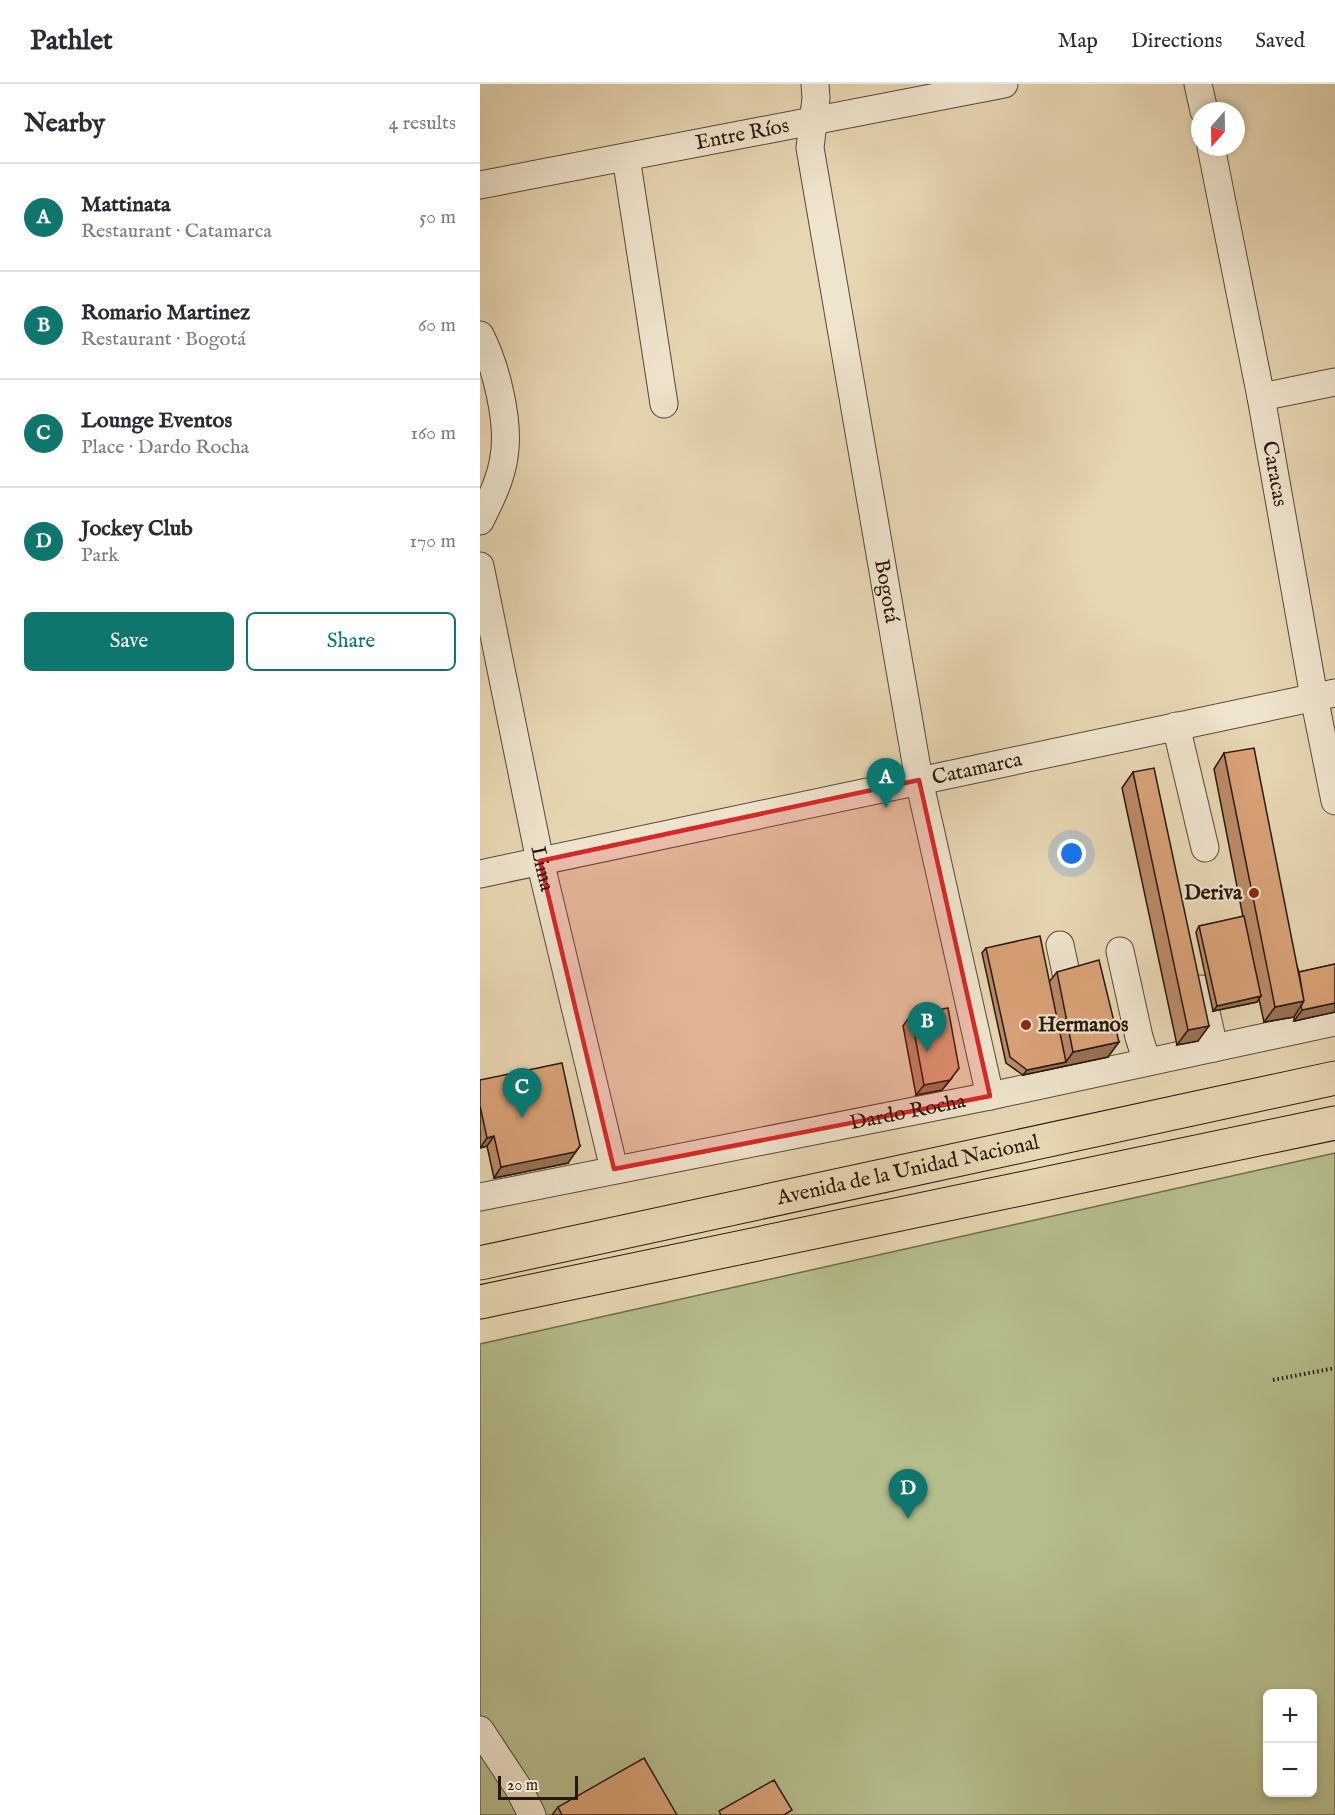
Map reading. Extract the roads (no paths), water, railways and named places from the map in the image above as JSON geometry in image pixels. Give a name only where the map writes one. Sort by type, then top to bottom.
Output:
[{"type":"main road","name":"Avenida de la Unidad Nacional","points":[[480,1263],[1335,1078]]},
{"type":"main road","name":"Avenida de la Unidad Nacional","points":[[480,1302],[1335,1122]]},
{"type":"street","name":"Bogotá","points":[[815,84],[816,98],[810,148],[919,780],[990,1096]]},
{"type":"street","name":"Entre Ríos","points":[[480,185],[1004,84]]},
{"type":"street","points":[[1198,84],[1201,102]]},
{"type":"street","name":"Caracas","points":[[1213,156],[1324,695],[1335,801]]},
{"type":"street","points":[[626,157],[664,404]]},
{"type":"street","points":[[480,335],[492,366],[501,402],[506,442],[501,471],[480,521]]},
{"type":"street","points":[[1261,397],[1335,382]]},
{"type":"street","name":"Lima","points":[[480,566],[540,861],[614,1169]]},
{"type":"street","name":"Catamarca","points":[[480,874],[1324,695]]},
{"type":"street","points":[[1176,726],[1205,848]]},
{"type":"street","points":[[1059,945],[1068,982]]},
{"type":"street","points":[[1120,951],[1139,1037],[1147,1062]]},
{"type":"street","points":[[1201,989],[1214,1048]]},
{"type":"street","name":"Dardo Rocha","points":[[480,1197],[990,1096],[1086,1069],[1147,1062],[1335,1022]]},
{"type":"street","points":[[480,1730],[519,1789],[532,1815]]},
{"type":"place","name":"Mattinata","points":[[886,808]]},
{"type":"place","name":"Deriva","points":[[1254,893]]},
{"type":"place","name":"Hermanos","points":[[1026,1025]]},
{"type":"place","name":"Romario Martinez","points":[[927,1052]]},
{"type":"place","name":"Lounge Eventos","points":[[522,1118]]},
{"type":"place","name":"Jockey Club","points":[[908,1519]]}]
